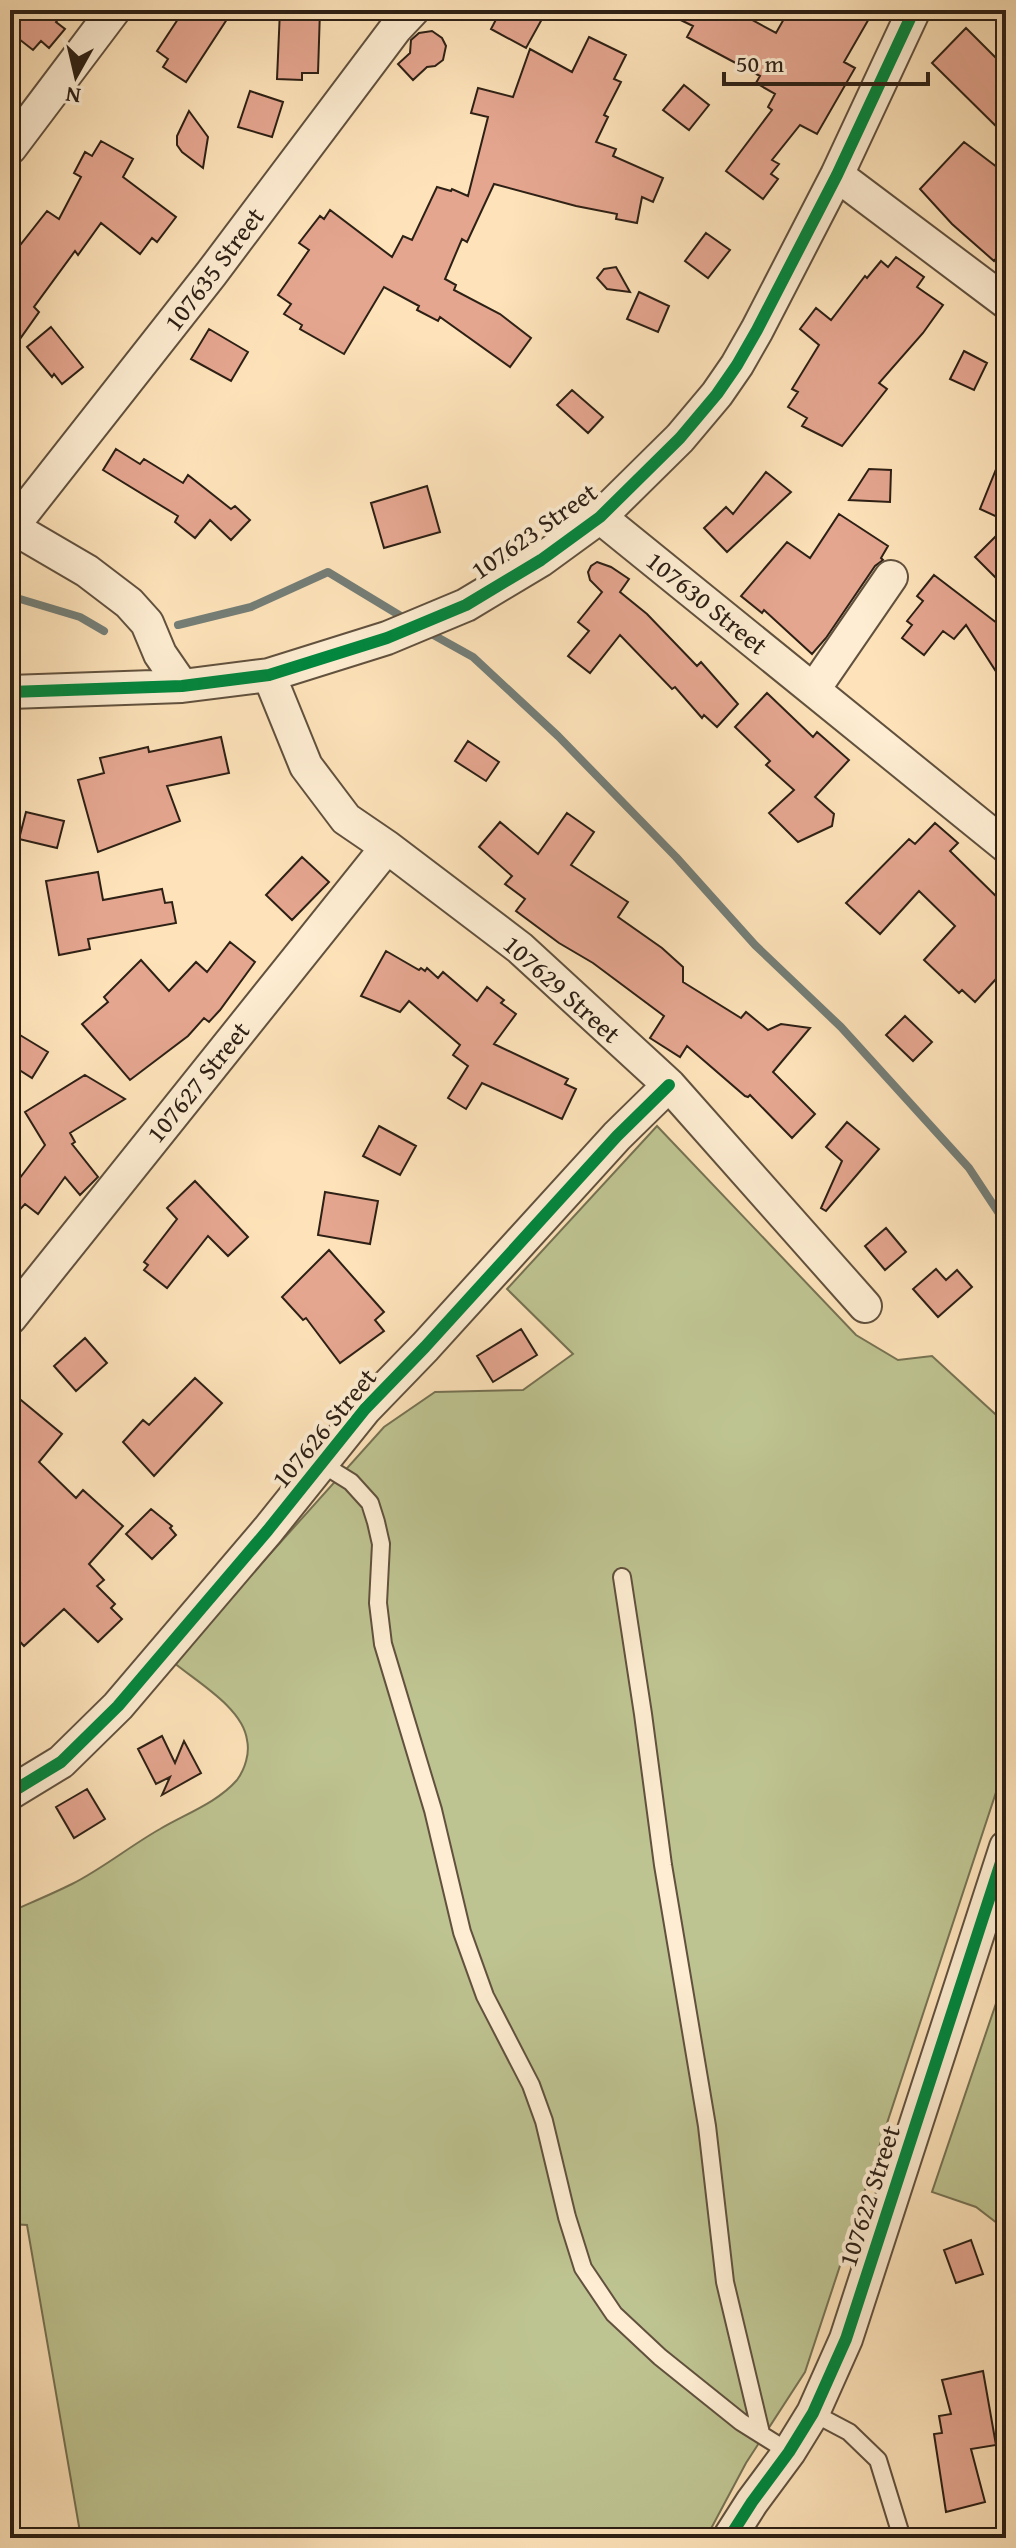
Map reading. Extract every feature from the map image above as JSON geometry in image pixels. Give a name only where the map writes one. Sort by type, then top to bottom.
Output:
[{"type":"street","points":[[10,148],[114,10]]},
{"type":"street","name":"107635 Street","points":[[11,526],[211,274],[396,28],[413,10]]},
{"type":"street","name":"107623 Street","points":[[10,692],[182,686],[269,675],[387,638],[466,605],[505,583],[600,517],[680,438],[717,394],[757,330],[837,175],[914,10]]},
{"type":"street","points":[[837,175],[1006,302]]},
{"type":"street","name":"107630 Street","points":[[600,517],[814,689],[1001,830]]},
{"type":"street","points":[[11,526],[115,590],[147,623],[160,654],[182,686]]},
{"type":"street","points":[[814,689],[891,577]]},
{"type":"street","name":"107629 Street","points":[[269,675],[306,766],[346,819],[520,948],[669,1085],[865,1306]]},
{"type":"street","name":"107627 Street","points":[[10,1318],[387,847]]},
{"type":"street","name":"107626 Street","points":[[10,1793],[61,1762],[118,1706],[365,1409],[617,1136],[669,1085]]},
{"type":"street","name":"107622 Street","points":[[729,2538],[813,2413],[846,2339],[1006,1847]]},
{"type":"lane","points":[[322,1464],[351,1482],[370,1503],[381,1544],[378,1603],[383,1644],[433,1810],[462,1932],[485,1996],[531,2085],[544,2121],[583,2268],[614,2314],[660,2357],[741,2422],[789,2452]]},
{"type":"lane","points":[[622,1577],[663,1865],[707,2126],[725,2282],[761,2433]]},
{"type":"lane","points":[[813,2413],[849,2432],[878,2460],[902,2538]]},
{"type":"green space","points":[[657,1126],[856,1335],[898,1360],[932,1356],[1006,1424],[1006,1762],[805,2372],[746,2463],[706,2538],[81,2538],[27,2225],[10,2224],[10,1912],[83,1878],[210,1802],[237,1780],[247,1755],[244,1728],[218,1696],[173,1662],[384,1427],[435,1392],[523,1390],[573,1354],[507,1289]]},
{"type":"green space","points":[[1006,1974],[1006,2230],[976,2207],[932,2192]]},
{"type":"building","points":[[10,10],[66,10],[56,22],[65,29],[49,48],[41,41],[33,50],[10,32]]},
{"type":"building","points":[[184,10],[233,10],[186,82],[163,67],[168,59],[157,51]]},
{"type":"building","points":[[280,10],[320,10],[318,73],[302,73],[302,80],[277,79]]},
{"type":"building","points":[[501,10],[547,10],[526,48],[491,29]]},
{"type":"building","points":[[660,10],[734,10],[776,33],[789,10],[874,10],[844,62],[855,68],[817,134],[800,125],[772,160],[779,164],[771,174],[778,179],[763,199],[726,171],[772,110],[768,107],[775,94],[756,83],[760,76],[687,37],[693,26]]},
{"type":"building","points":[[966,28],[1006,68],[1006,136],[932,63]]},
{"type":"building","points":[[432,31],[442,38],[446,46],[443,60],[427,67],[413,80],[398,64],[410,53],[411,40],[419,33]]},
{"type":"building","points":[[589,37],[626,55],[614,79],[621,82],[604,115],[608,117],[596,142],[616,149],[613,156],[663,178],[653,202],[642,197],[637,223],[616,219],[617,214],[494,184],[467,242],[462,239],[445,279],[456,285],[454,290],[500,314],[531,338],[510,367],[440,317],[438,321],[417,310],[419,306],[384,287],[344,354],[300,329],[302,325],[284,314],[291,304],[278,295],[309,250],[299,243],[320,216],[324,219],[330,210],[392,257],[403,236],[412,240],[437,187],[468,196],[488,117],[471,113],[478,88],[513,97],[530,49],[572,72]]},
{"type":"building","points":[[684,85],[709,105],[689,130],[663,110]]},
{"type":"building","points":[[250,91],[283,102],[272,137],[238,127]]},
{"type":"building","points":[[189,111],[208,137],[203,168],[177,145],[177,136]]},
{"type":"building","points":[[101,141],[133,159],[123,177],[176,217],[157,242],[152,238],[140,254],[101,223],[78,255],[75,251],[34,307],[39,312],[10,353],[10,258],[47,211],[59,219],[81,177],[74,173],[85,152],[92,156]]},
{"type":"building","points":[[964,142],[1006,174],[1006,247],[994,261],[952,224],[920,189]]},
{"type":"building","points":[[706,233],[730,250],[708,278],[685,261]]},
{"type":"building","points":[[896,257],[924,277],[917,287],[943,305],[879,383],[887,389],[842,446],[802,426],[807,418],[788,407],[798,392],[792,389],[819,345],[800,329],[816,308],[831,320],[865,276],[867,278],[881,261],[888,267]]},
{"type":"building","points":[[616,267],[630,292],[607,289],[597,278],[604,269]]},
{"type":"building","points":[[639,292],[669,306],[658,332],[627,319]]},
{"type":"building","points":[[51,327],[83,367],[62,384],[54,374],[52,377],[27,347]]},
{"type":"building","points":[[209,329],[248,352],[231,381],[191,359]]},
{"type":"building","points":[[964,351],[987,363],[974,390],[950,379]]},
{"type":"building","points":[[572,390],[603,417],[588,433],[557,405]]},
{"type":"building","points":[[1006,447],[1006,521],[980,509]]},
{"type":"building","points":[[116,449],[140,464],[144,459],[183,483],[188,475],[231,509],[235,506],[250,520],[231,540],[210,520],[195,538],[175,522],[178,516],[103,470]]},
{"type":"building","points":[[869,469],[891,470],[890,502],[849,500]]},
{"type":"building","points":[[766,472],[791,492],[727,552],[704,528],[726,507],[733,514]]},
{"type":"building","points":[[427,486],[440,532],[384,548],[371,503]]},
{"type":"building","points":[[839,514],[888,546],[881,558],[883,560],[875,566],[812,654],[764,610],[762,613],[741,596],[787,542],[810,558]]},
{"type":"building","points":[[1006,526],[1006,588],[975,557]]},
{"type":"building","points":[[597,562],[629,579],[620,592],[647,614],[697,666],[701,662],[738,704],[717,727],[704,715],[702,718],[675,687],[672,689],[620,635],[590,673],[568,656],[589,631],[578,622],[602,592],[590,580],[588,572]]},
{"type":"building","points":[[934,575],[1006,630],[1006,687],[966,625],[954,639],[943,631],[924,655],[902,638],[912,625],[907,621],[923,601],[917,596]]},
{"type":"building","points":[[767,693],[813,737],[817,732],[849,760],[815,797],[834,814],[832,826],[798,842],[769,813],[794,790],[766,765],[770,761],[735,727]]},
{"type":"building","points":[[221,737],[229,773],[167,786],[180,821],[98,852],[78,780],[104,773],[100,758],[148,747],[149,752]]},
{"type":"building","points":[[468,741],[499,762],[486,781],[455,761]]},
{"type":"building","points":[[26,812],[64,821],[57,848],[19,839]]},
{"type":"building","points":[[567,813],[594,832],[571,865],[628,902],[618,917],[683,967],[683,982],[741,1018],[746,1012],[768,1030],[781,1024],[810,1028],[773,1072],[815,1114],[792,1138],[750,1095],[745,1096],[687,1046],[680,1057],[650,1038],[664,1016],[516,911],[525,899],[505,884],[512,876],[479,847],[500,822],[538,854]]},
{"type":"building","points":[[935,823],[958,843],[950,851],[1006,906],[1006,968],[975,1002],[962,990],[959,993],[924,960],[955,926],[919,891],[880,934],[846,903],[909,839],[915,844]]},
{"type":"building","points":[[302,857],[329,882],[292,920],[266,895]]},
{"type":"building","points":[[98,872],[103,900],[162,889],[165,903],[172,902],[176,923],[88,939],[90,949],[59,955],[46,881]]},
{"type":"building","points":[[230,942],[255,962],[209,1022],[204,1018],[188,1036],[130,1080],[82,1024],[108,1002],[104,997],[141,960],[169,991],[196,962],[207,972]]},
{"type":"building","points":[[386,951],[419,970],[425,971],[427,968],[438,978],[443,972],[477,1001],[487,987],[504,1000],[501,1003],[516,1014],[494,1044],[568,1079],[565,1084],[576,1089],[562,1119],[482,1083],[466,1109],[448,1098],[468,1066],[453,1055],[460,1045],[409,1001],[400,1012],[361,996]]},
{"type":"building","points":[[905,1016],[932,1042],[913,1061],[886,1035]]},
{"type":"building","points":[[10,1029],[48,1052],[32,1078],[10,1064]]},
{"type":"building","points":[[85,1075],[125,1099],[70,1133],[75,1142],[72,1144],[98,1177],[80,1195],[65,1177],[38,1214],[25,1204],[10,1220],[10,1191],[45,1145],[25,1112]]},
{"type":"building","points":[[847,1122],[879,1149],[826,1211],[821,1208],[842,1161],[826,1147]]},
{"type":"building","points":[[379,1126],[416,1146],[400,1175],[363,1156]]},
{"type":"building","points":[[195,1181],[248,1237],[228,1256],[208,1236],[167,1288],[144,1270],[148,1265],[144,1262],[177,1219],[167,1208]]},
{"type":"building","points":[[325,1192],[378,1201],[370,1244],[318,1235]]},
{"type":"building","points":[[886,1228],[906,1252],[885,1270],[865,1246]]},
{"type":"building","points":[[329,1250],[384,1312],[375,1320],[384,1331],[340,1363],[306,1318],[303,1320],[282,1297]]},
{"type":"building","points":[[936,1269],[946,1280],[957,1270],[972,1287],[938,1317],[913,1289]]},
{"type":"building","points":[[521,1329],[537,1355],[493,1382],[477,1356]]},
{"type":"building","points":[[85,1338],[107,1363],[76,1391],[54,1366]]},
{"type":"building","points":[[195,1378],[222,1403],[154,1476],[123,1442],[143,1420],[149,1425]]},
{"type":"building","points":[[10,1391],[62,1434],[39,1462],[76,1498],[83,1490],[123,1526],[89,1564],[104,1580],[97,1586],[115,1604],[111,1608],[122,1619],[98,1642],[64,1609],[24,1646],[10,1631]]},
{"type":"building","points":[[151,1509],[172,1526],[170,1528],[176,1535],[152,1559],[126,1534]]},
{"type":"building","points":[[162,1736],[175,1763],[184,1741],[201,1773],[162,1795],[170,1777],[156,1784],[138,1749]]},
{"type":"building","points":[[87,1789],[105,1819],[74,1838],[56,1807]]},
{"type":"building","points":[[971,2240],[983,2274],[956,2283],[944,2250]]},
{"type":"building","points":[[983,2371],[996,2445],[971,2449],[985,2502],[946,2512],[934,2434],[942,2433],[939,2416],[951,2414],[942,2380]]},
{"type":"waterway","points":[[178,625],[251,607],[328,572],[409,621]]},
{"type":"waterway","points":[[10,596],[80,617],[104,631]]},
{"type":"waterway","points":[[428,632],[473,657],[558,736],[676,857],[755,945],[841,1027],[969,1168],[1006,1224]]},
{"type":"cycle path","points":[[10,692],[182,686],[269,675],[387,638],[466,605],[541,560],[600,517],[680,438],[737,365],[837,175],[914,10]]},
{"type":"cycle path","points":[[10,1793],[61,1762],[118,1706],[268,1530],[365,1409],[617,1136],[669,1085]]},
{"type":"cycle path","points":[[729,2538],[813,2413],[846,2339],[1006,1847]]}]
